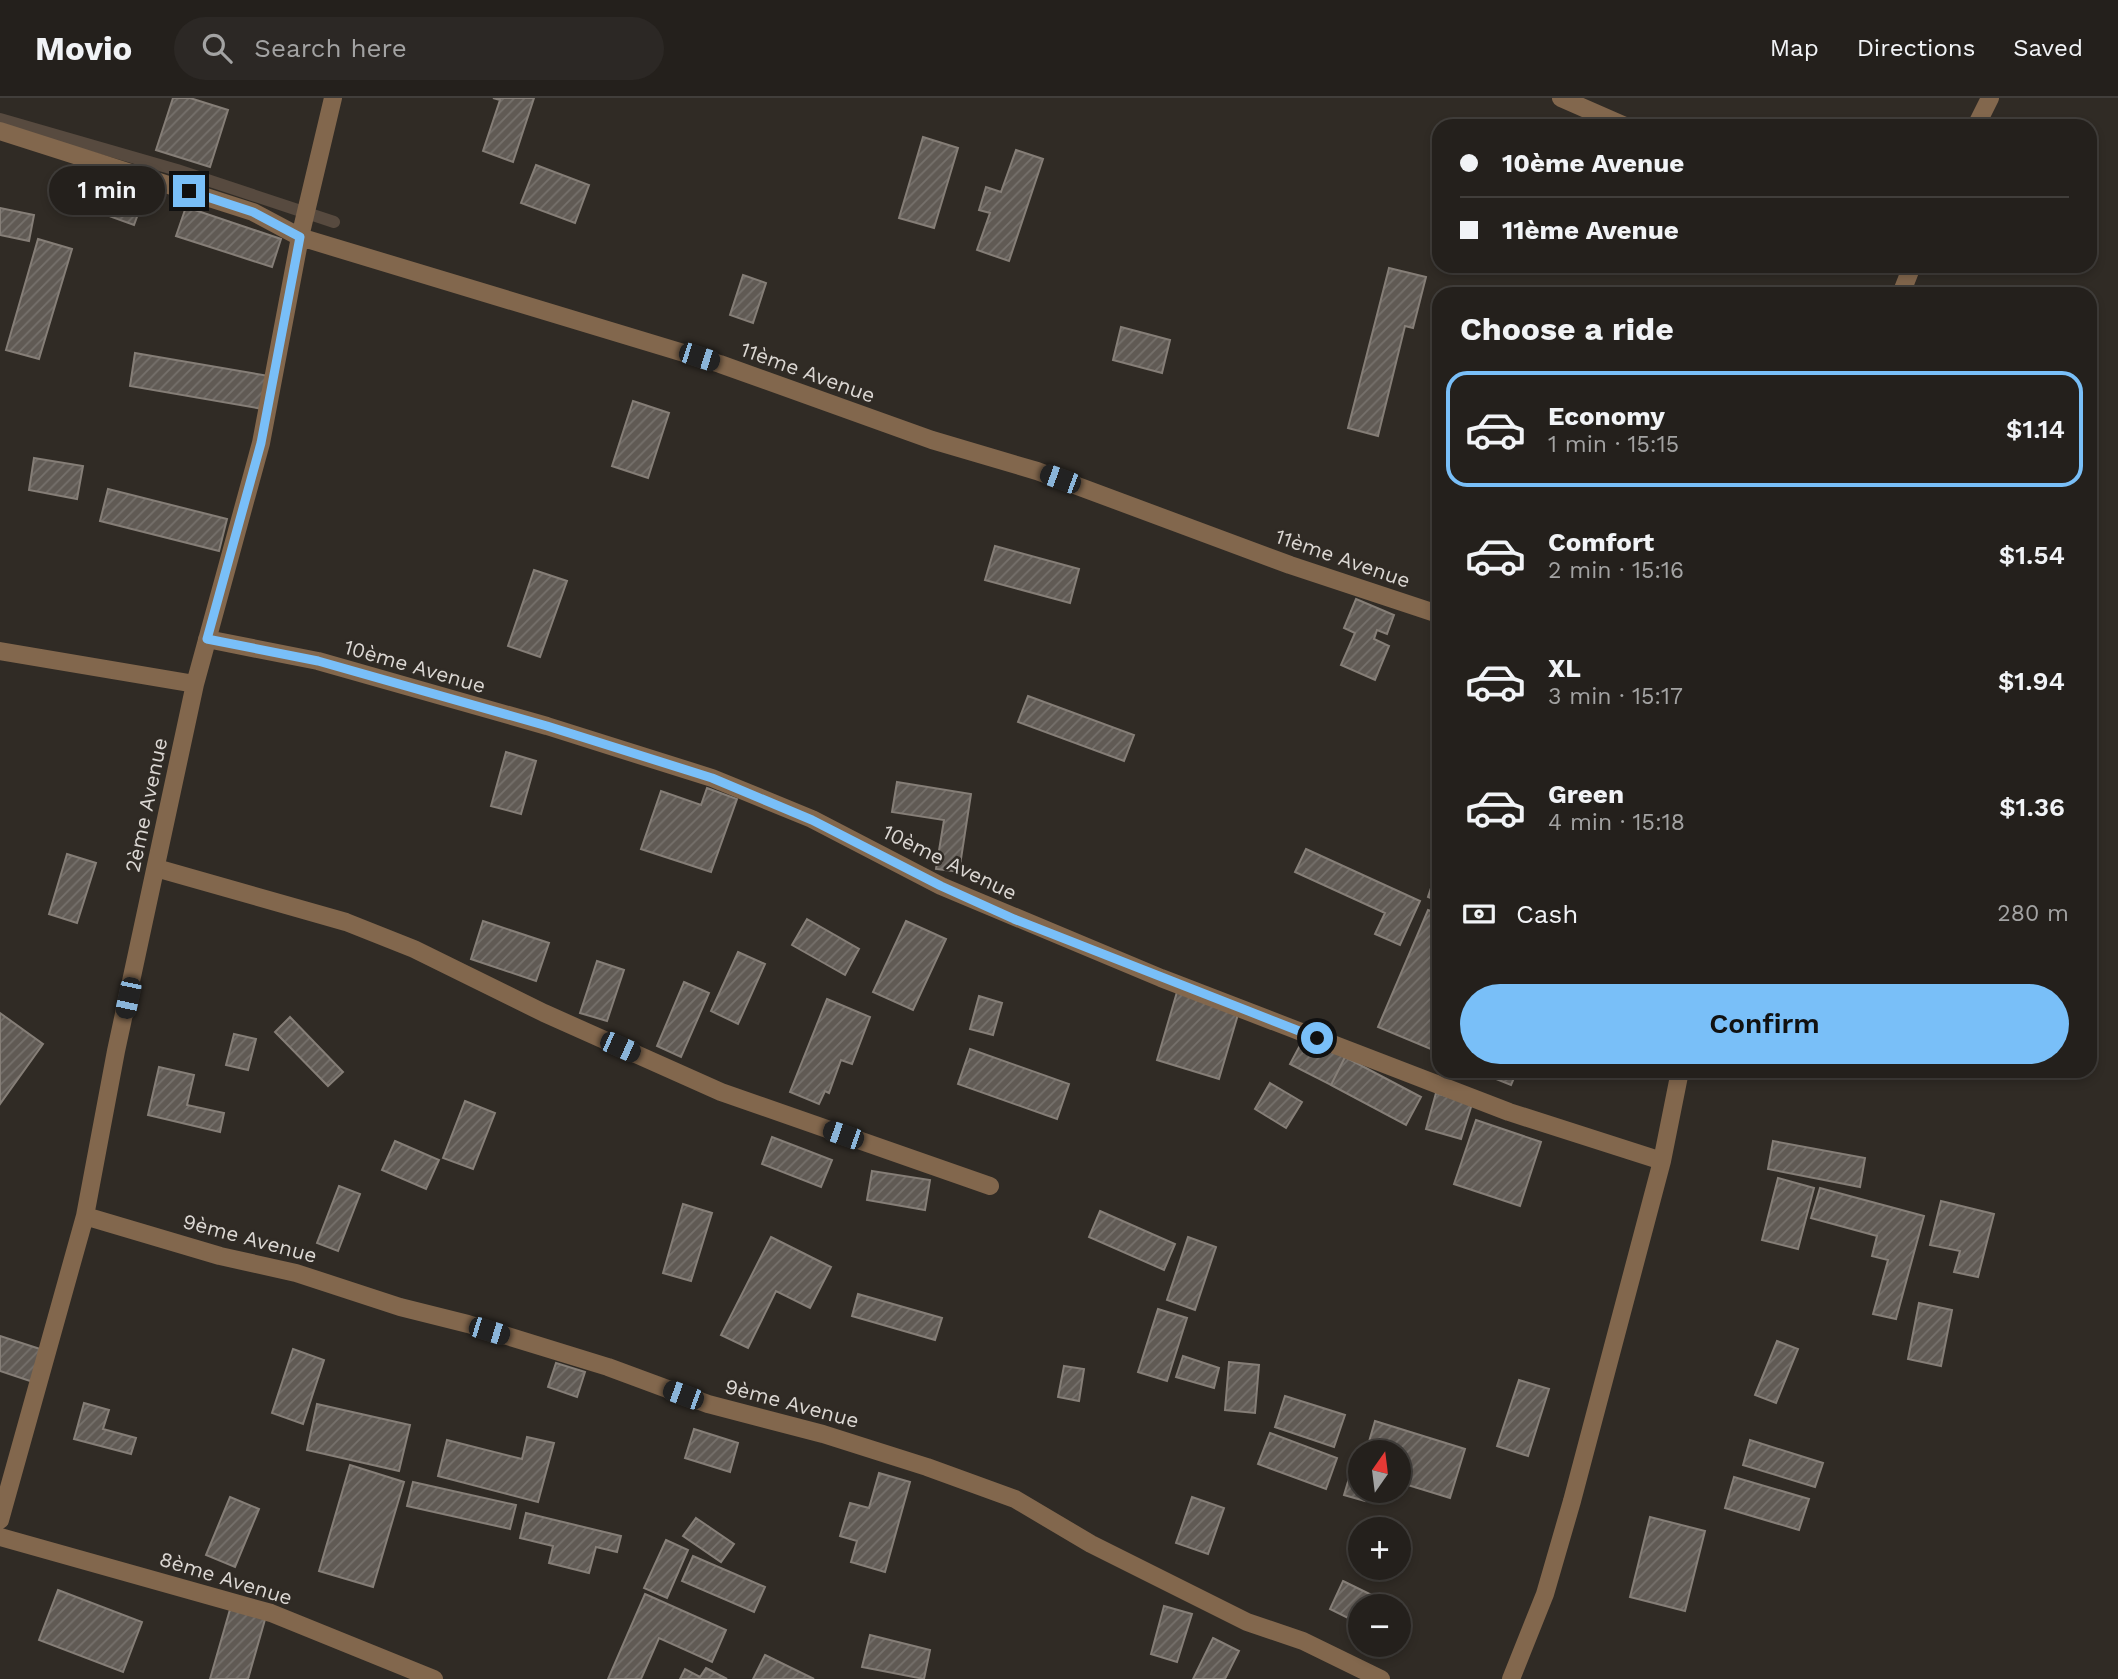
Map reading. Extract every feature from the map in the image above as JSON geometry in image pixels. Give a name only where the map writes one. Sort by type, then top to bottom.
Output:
[{"type":"street","name":"2ème Avenue","points":[[0,1520],[85,1216],[116,1051],[195,684],[261,443],[300,237],[333,98]]},
{"type":"street","points":[[1561,98],[1609,119]]},
{"type":"street","points":[[1980,119],[1990,98]]},
{"type":"street","name":"11ème Avenue","points":[[0,131],[253,212],[300,237],[720,364],[932,440],[1037,471],[1302,570],[1432,612]]},
{"type":"street","name":"10ème Avenue","points":[[207,639],[318,661],[547,726],[712,778],[823,825],[953,892],[1161,978],[1509,1112],[1662,1161]]},
{"type":"street","points":[[0,651],[195,684]]},
{"type":"street","points":[[156,868],[345,922],[414,949],[544,1013],[721,1092],[990,1186]]},
{"type":"street","points":[[1511,1679],[1545,1594],[1564,1528],[1662,1161],[1679,1078]]},
{"type":"street","name":"9ème Avenue","points":[[85,1216],[220,1256],[296,1273],[400,1307],[468,1324],[608,1367],[708,1404],[823,1434],[927,1467],[1015,1499],[1091,1544],[1247,1622],[1303,1641],[1381,1679]]},
{"type":"street","name":"8ème Avenue","points":[[0,1537],[271,1613],[434,1679]]},
{"type":"building","points":[[173,98],[190,98],[228,110],[210,167],[156,150]]},
{"type":"building","points":[[493,98],[534,98],[513,162],[483,151],[500,100]]},
{"type":"building","points":[[923,137],[958,148],[934,228],[899,218]]},
{"type":"building","points":[[1016,150],[1043,159],[1009,261],[977,250],[990,213],[979,210],[986,187],[1001,192]]},
{"type":"building","points":[[536,165],[589,185],[575,223],[521,203]]},
{"type":"building","points":[[96,173],[146,192],[134,225],[84,207]]},
{"type":"building","points":[[186,207],[281,239],[272,267],[176,236]]},
{"type":"building","points":[[0,208],[34,215],[29,241],[0,235]]},
{"type":"building","points":[[38,239],[72,249],[39,359],[6,350]]},
{"type":"building","points":[[1389,268],[1426,277],[1413,328],[1405,326],[1378,436],[1348,428]]},
{"type":"building","points":[[743,275],[766,283],[753,323],[730,315]]},
{"type":"building","points":[[1121,327],[1170,340],[1162,373],[1113,360]]},
{"type":"building","points":[[135,353],[269,376],[263,409],[130,386]]},
{"type":"building","points":[[633,401],[669,413],[648,478],[612,466]]},
{"type":"building","points":[[34,458],[83,466],[77,499],[29,490]]},
{"type":"building","points":[[108,489],[227,519],[219,551],[100,521]]},
{"type":"building","points":[[995,546],[1079,569],[1070,603],[985,580]]},
{"type":"building","points":[[534,570],[567,581],[540,657],[508,646]]},
{"type":"building","points":[[1356,599],[1394,615],[1387,634],[1377,630],[1374,639],[1389,646],[1375,680],[1341,665],[1355,633],[1344,628]]},
{"type":"building","points":[[1028,696],[1134,735],[1124,761],[1018,722]]},
{"type":"building","points":[[506,752],[536,761],[521,814],[491,806]]},
{"type":"building","points":[[897,782],[971,794],[959,872],[936,869],[944,820],[892,812]]},
{"type":"building","points":[[707,788],[737,799],[711,872],[641,849],[661,791],[701,805]]},
{"type":"building","points":[[1306,849],[1420,901],[1400,945],[1375,934],[1385,913],[1295,872]]},
{"type":"building","points":[[67,854],[96,863],[77,923],[49,914]]},
{"type":"building","points":[[1428,910],[1432,912],[1432,1050],[1378,1027]]},
{"type":"building","points":[[807,919],[859,949],[845,975],[792,945]]},
{"type":"building","points":[[483,921],[549,943],[536,981],[471,959]]},
{"type":"building","points":[[906,921],[946,939],[913,1010],[873,992]]},
{"type":"building","points":[[738,952],[765,964],[738,1024],[711,1011]]},
{"type":"building","points":[[597,961],[624,970],[607,1021],[580,1013]]},
{"type":"building","points":[[684,982],[709,993],[681,1057],[657,1046]]},
{"type":"building","points":[[1177,992],[1239,1011],[1219,1079],[1157,1060]]},
{"type":"building","points":[[979,996],[1002,1003],[993,1035],[970,1029]]},
{"type":"building","points":[[827,999],[870,1017],[852,1064],[841,1060],[829,1093],[825,1091],[819,1104],[790,1092]]},
{"type":"building","points":[[0,1013],[43,1044],[0,1104]]},
{"type":"building","points":[[290,1017],[343,1072],[328,1086],[275,1032]]},
{"type":"building","points":[[234,1034],[256,1039],[248,1070],[226,1065]]},
{"type":"building","points":[[1305,1036],[1345,1057],[1331,1085],[1290,1064]]},
{"type":"building","points":[[970,1049],[1069,1084],[1057,1119],[958,1084]]},
{"type":"building","points":[[1345,1057],[1421,1097],[1406,1125],[1331,1085]]},
{"type":"building","points":[[159,1067],[194,1075],[187,1105],[224,1113],[220,1132],[148,1115]]},
{"type":"building","points":[[1494,1078],[1514,1078],[1511,1085]]},
{"type":"building","points":[[1270,1083],[1302,1102],[1286,1128],[1255,1109]]},
{"type":"building","points":[[1436,1093],[1472,1104],[1461,1139],[1426,1129]]},
{"type":"building","points":[[465,1101],[495,1113],[473,1169],[443,1158]]},
{"type":"building","points":[[1476,1120],[1541,1142],[1520,1206],[1454,1184]]},
{"type":"building","points":[[772,1137],[832,1160],[821,1187],[762,1164]]},
{"type":"building","points":[[395,1141],[439,1160],[426,1189],[382,1170]]},
{"type":"building","points":[[1773,1141],[1865,1158],[1860,1187],[1768,1169]]},
{"type":"building","points":[[872,1171],[930,1180],[925,1210],[867,1200]]},
{"type":"building","points":[[1778,1178],[1814,1188],[1798,1249],[1762,1240]]},
{"type":"building","points":[[339,1186],[360,1194],[338,1251],[317,1243]]},
{"type":"building","points":[[1820,1188],[1924,1216],[1896,1319],[1873,1314],[1888,1260],[1872,1256],[1877,1236],[1811,1218]]},
{"type":"building","points":[[1941,1201],[1994,1214],[1978,1277],[1954,1272],[1960,1251],[1930,1245]]},
{"type":"building","points":[[683,1204],[712,1213],[691,1281],[663,1273]]},
{"type":"building","points":[[1100,1211],[1175,1244],[1164,1270],[1089,1237]]},
{"type":"building","points":[[771,1237],[831,1267],[810,1308],[776,1291],[748,1348],[721,1335]]},
{"type":"building","points":[[1188,1237],[1216,1247],[1195,1310],[1167,1300]]},
{"type":"building","points":[[858,1294],[942,1318],[935,1340],[852,1316]]},
{"type":"building","points":[[1919,1303],[1952,1310],[1941,1366],[1908,1359]]},
{"type":"building","points":[[1158,1309],[1187,1318],[1167,1381],[1138,1372]]},
{"type":"building","points":[[0,1336],[43,1350],[33,1382],[0,1371]]},
{"type":"building","points":[[1777,1341],[1798,1349],[1776,1403],[1755,1395]]},
{"type":"building","points":[[293,1349],[324,1360],[303,1424],[272,1413]]},
{"type":"building","points":[[1183,1356],[1219,1368],[1214,1388],[1176,1377]]},
{"type":"building","points":[[1229,1362],[1259,1365],[1255,1413],[1225,1410]]},
{"type":"building","points":[[556,1363],[585,1372],[577,1397],[548,1387]]},
{"type":"building","points":[[1064,1366],[1084,1369],[1079,1401],[1058,1397]]},
{"type":"building","points":[[1519,1380],[1549,1389],[1528,1456],[1497,1446]]},
{"type":"building","points":[[1285,1396],[1345,1415],[1334,1447],[1275,1427]]},
{"type":"building","points":[[84,1403],[109,1410],[103,1429],[136,1438],[131,1454],[74,1439]]},
{"type":"building","points":[[317,1404],[410,1425],[399,1471],[307,1450]]},
{"type":"building","points":[[1375,1421],[1465,1449],[1450,1498],[1411,1486],[1411,1440],[1369,1440]]},
{"type":"building","points":[[694,1429],[738,1443],[730,1472],[685,1458]]},
{"type":"building","points":[[1270,1433],[1337,1458],[1326,1489],[1258,1464]]},
{"type":"building","points":[[527,1437],[554,1443],[538,1502],[438,1476],[447,1440],[522,1459]]},
{"type":"building","points":[[1750,1440],[1823,1463],[1815,1487],[1743,1465]]},
{"type":"building","points":[[350,1465],[404,1482],[373,1587],[319,1571]]},
{"type":"building","points":[[879,1473],[910,1482],[885,1572],[851,1562],[857,1541],[840,1536],[850,1503],[869,1508]]},
{"type":"building","points":[[1734,1477],[1809,1499],[1799,1530],[1725,1508]]},
{"type":"building","points":[[413,1482],[516,1505],[510,1529],[407,1506]]},
{"type":"building","points":[[230,1497],[259,1509],[235,1567],[206,1555]]},
{"type":"building","points":[[1192,1497],[1224,1508],[1208,1554],[1176,1543]]},
{"type":"building","points":[[526,1513],[621,1536],[617,1552],[596,1547],[589,1573],[549,1563],[553,1546],[520,1538]]},
{"type":"building","points":[[1650,1517],[1705,1531],[1685,1611],[1630,1597]]},
{"type":"building","points":[[696,1518],[734,1544],[721,1562],[683,1536]]},
{"type":"building","points":[[666,1540],[688,1550],[667,1598],[644,1588]]},
{"type":"building","points":[[693,1556],[765,1587],[754,1612],[682,1581]]},
{"type":"building","points":[[1343,1581],[1370,1594],[1348,1594],[1348,1618],[1330,1609]]},
{"type":"building","points":[[58,1590],[142,1622],[123,1672],[39,1640]]},
{"type":"building","points":[[645,1594],[726,1630],[712,1662],[659,1638],[641,1679],[608,1679]]},
{"type":"building","points":[[231,1606],[266,1616],[248,1679],[210,1679]]},
{"type":"building","points":[[1164,1606],[1192,1614],[1177,1662],[1151,1654]]},
{"type":"building","points":[[870,1635],[930,1650],[924,1679],[862,1667]]},
{"type":"building","points":[[1213,1638],[1239,1651],[1225,1679],[1193,1679]]},
{"type":"building","points":[[765,1655],[814,1679],[753,1679]]},
{"type":"building","points":[[706,1668],[727,1679],[680,1679],[685,1669],[700,1677]]},
{"type":"waterway","points":[[0,119],[177,170],[334,222]]},
{"type":"route","points":[[189,191],[253,212],[300,237],[261,443],[207,639],[318,661],[547,726],[712,778],[812,820],[941,886],[1014,919],[1317,1038]]}]
